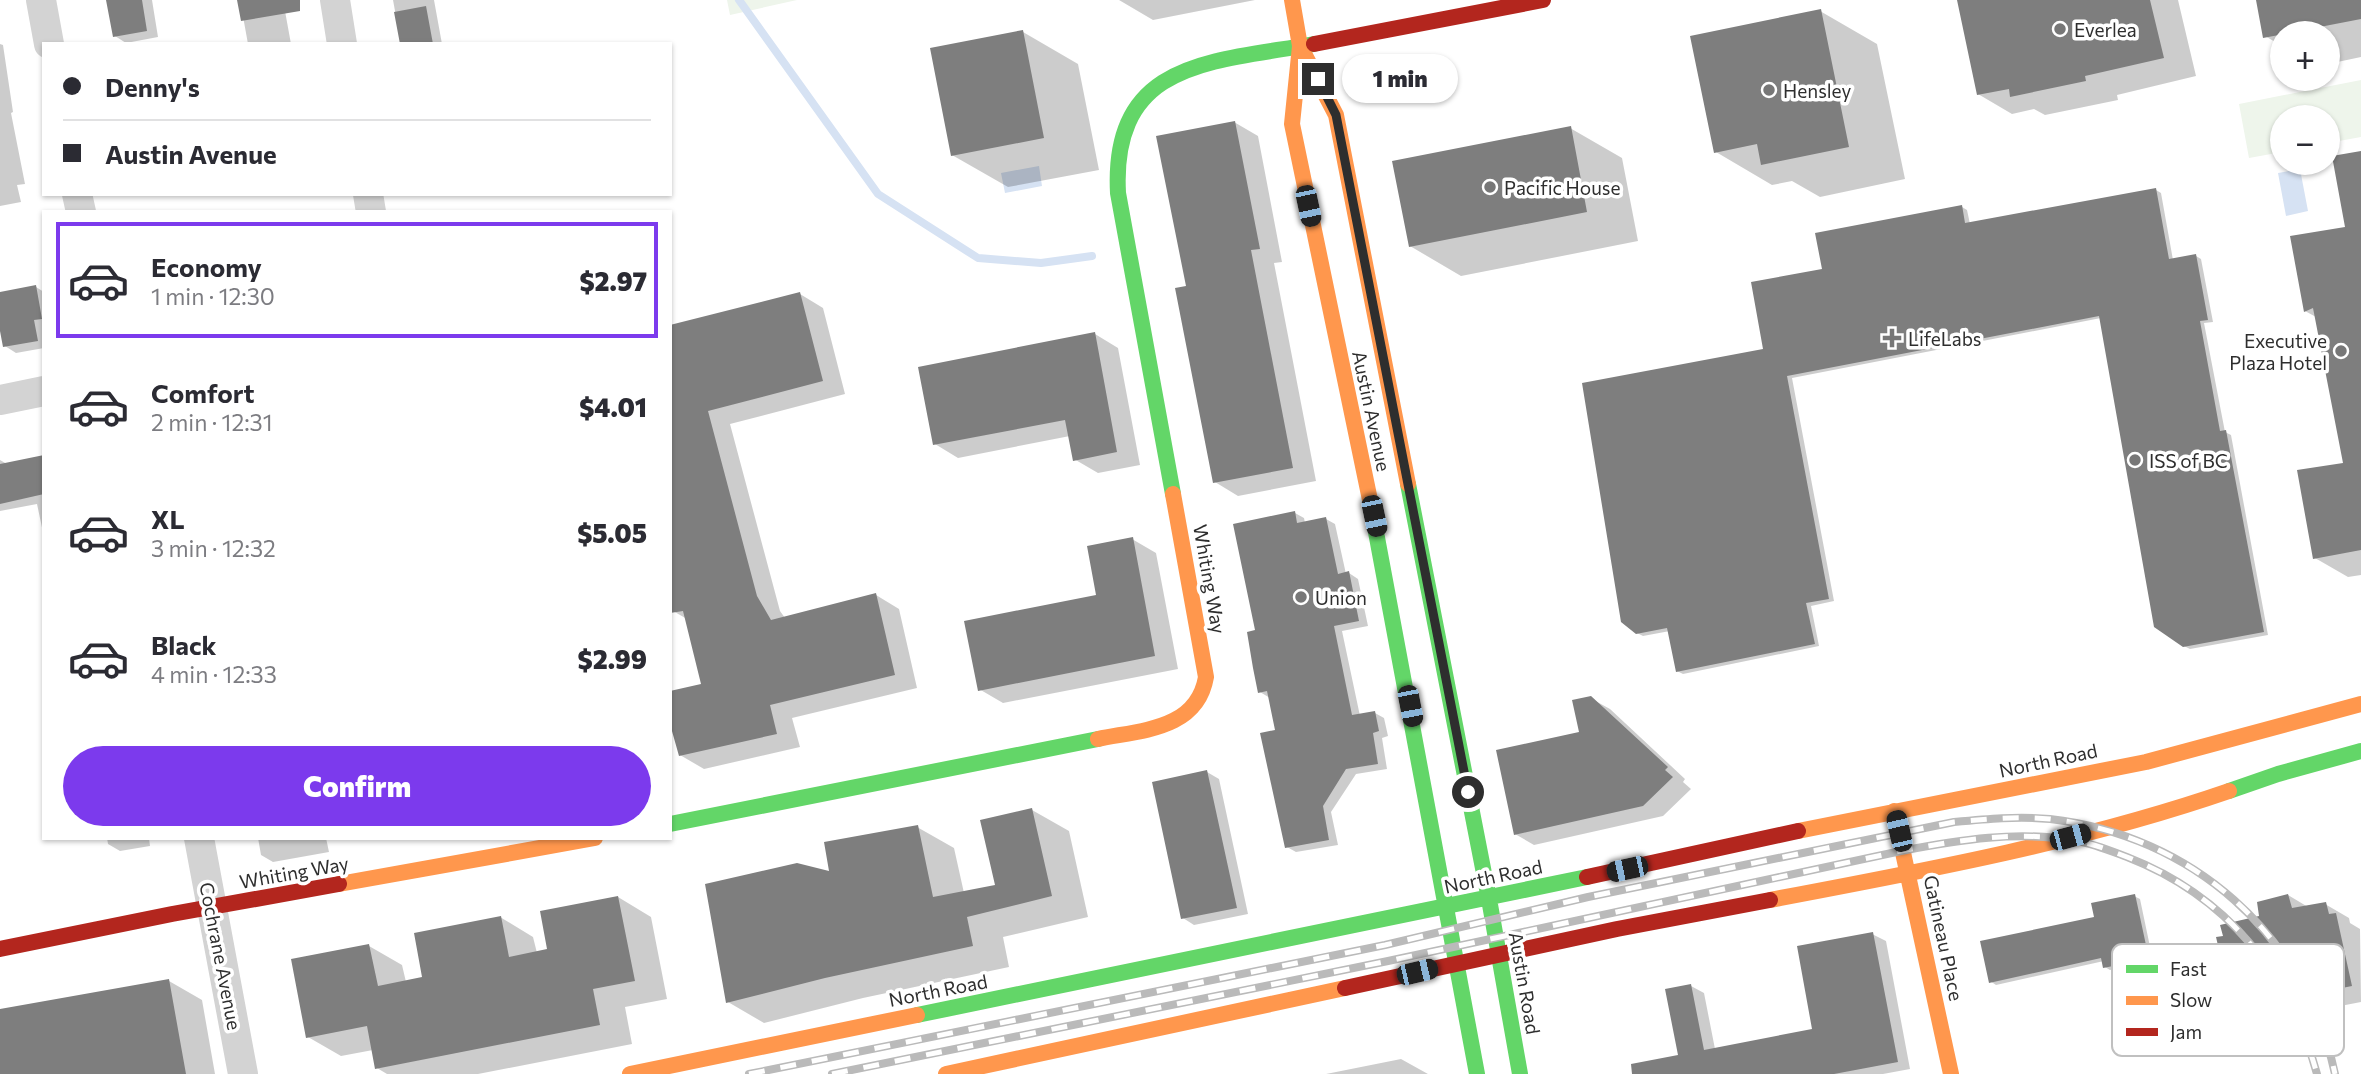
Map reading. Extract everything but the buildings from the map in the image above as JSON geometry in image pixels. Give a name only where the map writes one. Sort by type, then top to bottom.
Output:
[{"type":"main road","name":"Austin Avenue","points":[[1292,0],[1300,46],[1292,124],[1489,899]]},
{"type":"main road","name":"Whiting Way","points":[[672,824],[1161,726],[1178,720],[1193,709],[1202,696],[1206,677],[1118,194],[1118,151],[1121,135],[1129,118],[1138,103],[1160,82],[1187,69],[1493,5],[1543,0]]},
{"type":"main road","name":"Austin Avenue","points":[[1300,46],[1336,115],[1399,537],[1446,908]]},
{"type":"main road","name":"North Road","points":[[630,1074],[1446,908],[1895,811],[2146,761],[2361,704]]},
{"type":"main road","points":[[946,1074],[1618,929],[1909,873],[2043,844],[2174,810],[2278,774],[2361,751]]},
{"type":"main road","name":"Gatineau Place","points":[[1895,811],[1951,1074]]},
{"type":"main road","name":"Whiting Way","points":[[0,949],[584,840]]},
{"type":"main road","name":"Austin Road","points":[[1489,899],[1520,1074]]},
{"type":"main road","points":[[1446,908],[1476,1074]]},
{"type":"street","points":[[41,0],[49,42]]},
{"type":"street","points":[[335,0],[342,42]]},
{"type":"street","points":[[0,400],[42,391]]},
{"type":"street","name":"Cochrane Avenue","points":[[199,840],[243,1074]]},
{"type":"shaded area","points":[[727,0],[797,0],[730,15]]},
{"type":"shaded area","points":[[2361,80],[2361,137],[2340,141],[2340,105],[2270,105],[2270,154],[2249,158],[2239,104],[2305,91],[2340,91],[2340,84]]},
{"type":"water","points":[[1039,166],[1042,186],[1005,193],[1001,173]]},
{"type":"water","points":[[2278,175],[2301,175],[2308,211],[2286,216]]},
{"type":"waterway","points":[[739,0],[878,194],[978,258],[1041,263],[1092,256]]},
{"type":"railway","points":[[749,1074],[1385,945],[1588,897],[1954,822],[2050,819],[2101,829],[2150,846],[2194,870],[2234,900],[2275,944]]},
{"type":"railway","points":[[832,1074],[1388,961],[1901,851],[1966,840],[2011,836],[2055,838],[2083,842],[2127,857],[2163,873],[2195,893],[2224,916],[2251,944]]},
{"type":"railway","points":[[2311,1056],[2317,1074]]},
{"type":"railway","points":[[2330,1056],[2335,1074]]},
{"type":"traffic: fast","points":[[1173,494],[1118,193],[1120,149],[1132,116],[1151,92],[1176,75],[1240,56],[1314,44]]},
{"type":"traffic: fast","points":[[1408,484],[1489,899],[1520,1074]]},
{"type":"traffic: fast","points":[[1370,500],[1477,1074]]},
{"type":"traffic: fast","points":[[672,824],[1098,739]]},
{"type":"traffic: fast","points":[[2229,791],[2361,751]]},
{"type":"traffic: fast","points":[[917,1015],[1587,877]]},
{"type":"traffic: slow","points":[[1292,0],[1300,46],[1336,115],[1408,484]]},
{"type":"traffic: slow","points":[[1300,46],[1292,124],[1370,500]]},
{"type":"traffic: slow","points":[[1098,739],[1165,724],[1179,718],[1201,695],[1206,677],[1173,494]]},
{"type":"traffic: slow","points":[[1798,831],[2146,762],[2361,704]]},
{"type":"traffic: slow","points":[[1770,900],[2002,854],[2116,825],[2229,791]]},
{"type":"traffic: slow","points":[[1894,811],[1951,1074]]},
{"type":"traffic: slow","points":[[339,884],[584,840]]},
{"type":"traffic: slow","points":[[946,1074],[1345,988]]},
{"type":"traffic: slow","points":[[630,1074],[917,1015]]},
{"type":"traffic: jam","points":[[1314,44],[1543,0]]},
{"type":"traffic: jam","points":[[1587,877],[1798,831]]},
{"type":"traffic: jam","points":[[0,949],[339,884]]},
{"type":"traffic: jam","points":[[1345,988],[1617,929],[1770,900]]},
{"type":"place","name":"Everlea","points":[[2060,29]]},
{"type":"place","name":"Hensley","points":[[1769,90]]},
{"type":"place","name":"Pacific House","points":[[1490,187]]},
{"type":"place","name":"LifeLabs","points":[[1892,338]]},
{"type":"place","name":"Executive Plaza Hotel","points":[[2341,351]]},
{"type":"place","name":"ISS of BC","points":[[2135,460]]},
{"type":"place","name":"Union","points":[[1301,597]]},
{"type":"route","points":[[1318,79],[1336,115],[1468,792]]}]
